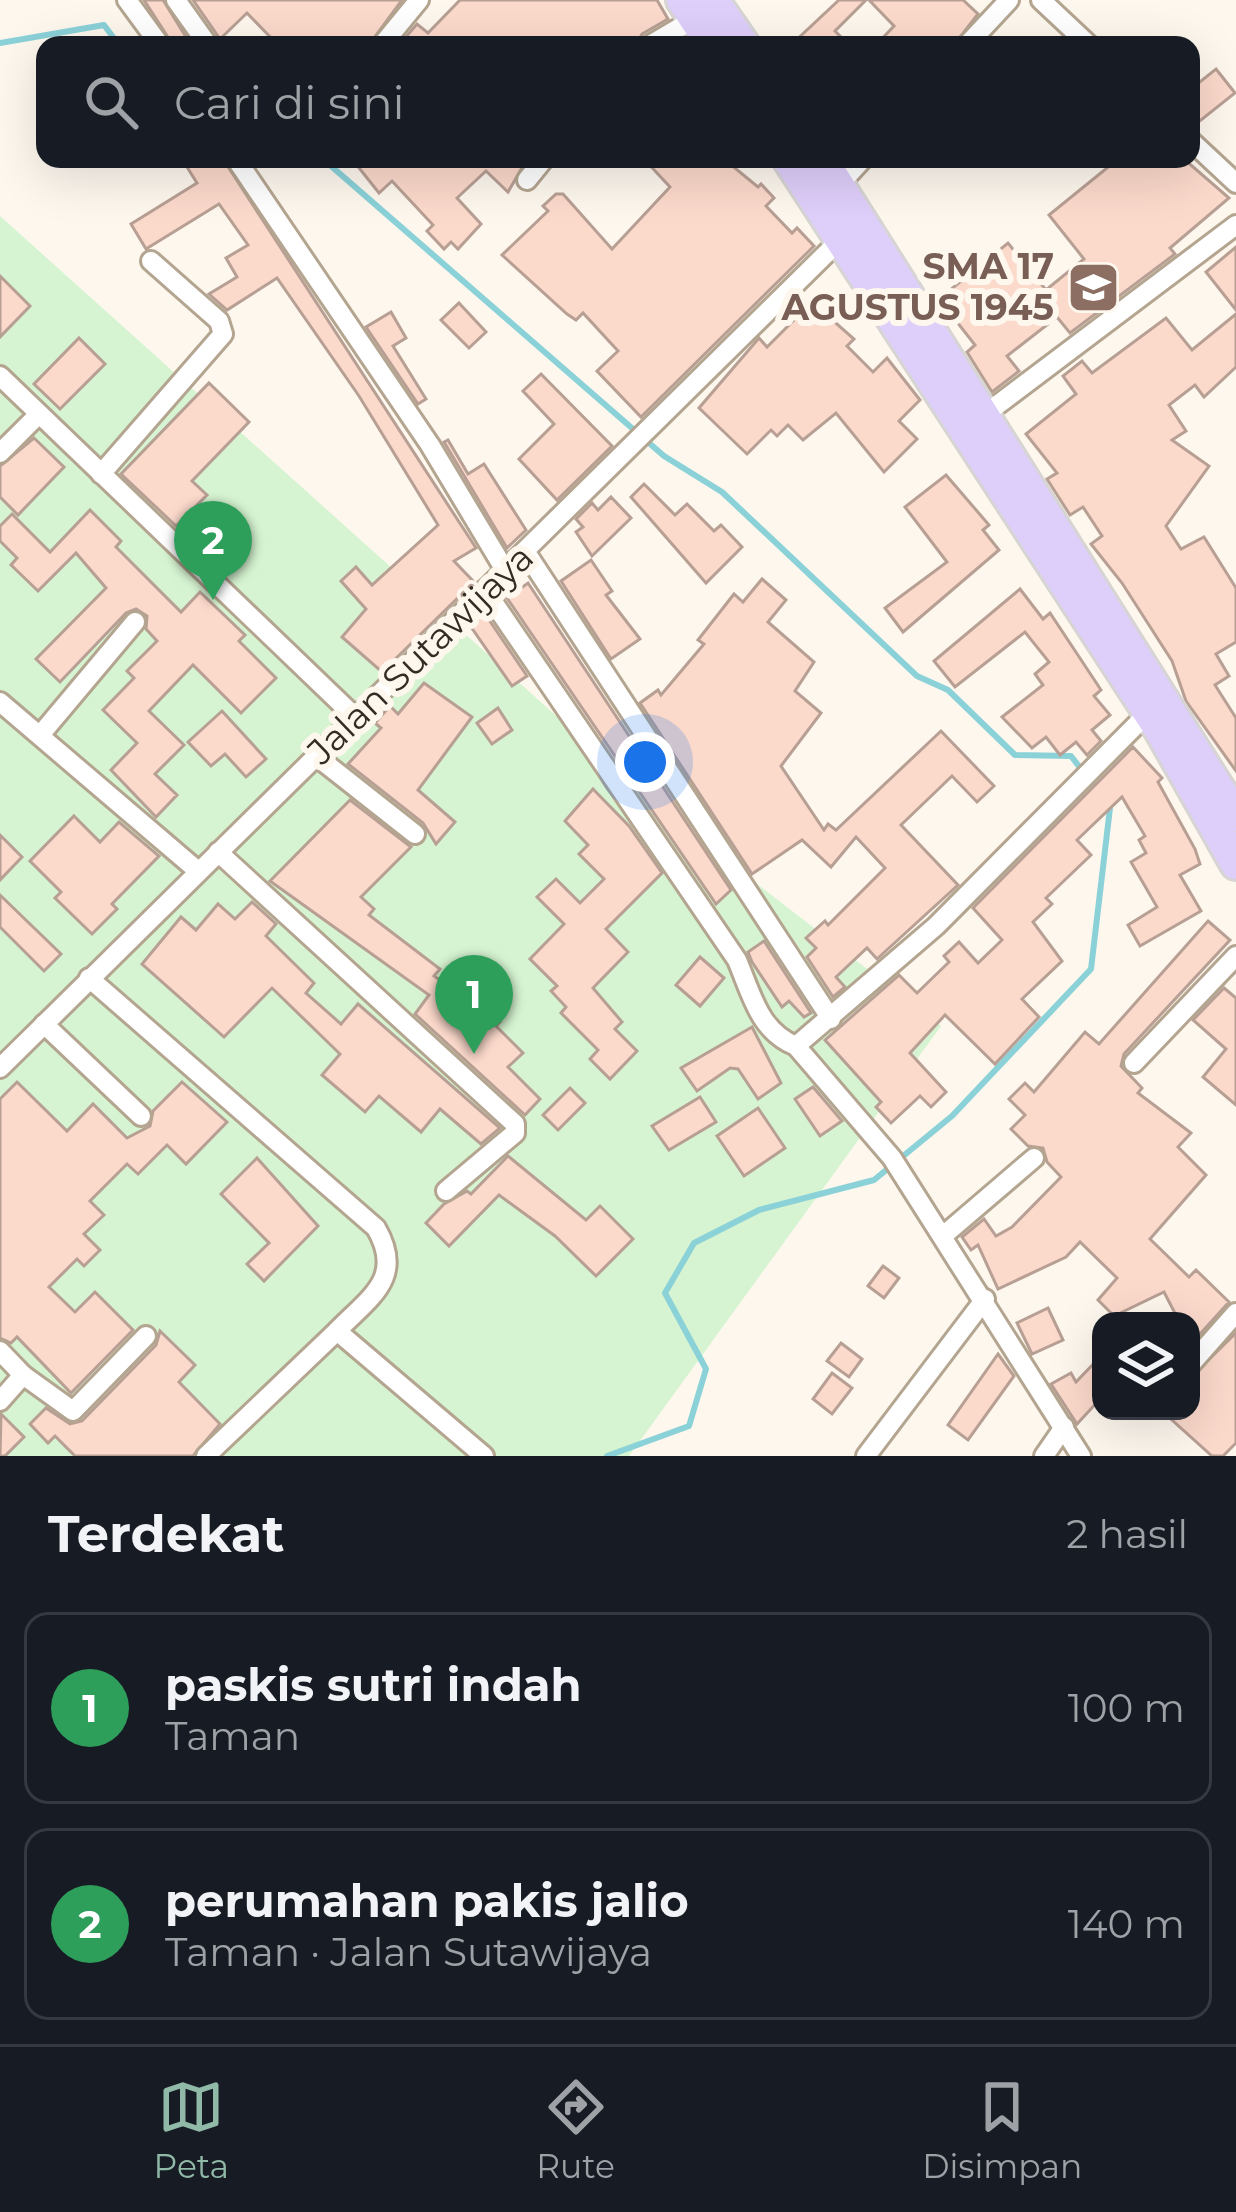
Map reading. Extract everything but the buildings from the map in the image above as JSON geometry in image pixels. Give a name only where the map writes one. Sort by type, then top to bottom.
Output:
[{"type":"highway","points":[[696,6],[708,36]]},
{"type":"highway","points":[[696,6],[733,36]]},
{"type":"highway","points":[[794,168],[1149,712],[1236,863]]},
{"type":"highway","points":[[831,172],[1236,816]]},
{"type":"street","points":[[127,0],[153,36]]},
{"type":"street","points":[[176,0],[202,36]]},
{"type":"street","points":[[389,36],[419,0]]},
{"type":"street","points":[[976,36],[1009,0]]},
{"type":"street","points":[[1041,0],[1079,36]]},
{"type":"street","points":[[661,36],[696,6]]},
{"type":"street","points":[[1200,149],[1236,183]]},
{"type":"street","points":[[242,168],[430,445],[505,570]]},
{"type":"street","points":[[527,180],[537,168]]},
{"type":"street","points":[[984,415],[1236,225]]},
{"type":"street","name":"Jalan Sutawijaya","points":[[0,1068],[625,457],[841,239]]},
{"type":"street","points":[[101,474],[223,334],[219,321],[151,261]]},
{"type":"street","points":[[0,376],[355,717]]},
{"type":"street","points":[[0,453],[39,414]]},
{"type":"street","points":[[525,551],[616,698],[831,1018]]},
{"type":"street","points":[[485,590],[737,960],[763,1020],[796,1046],[892,1158],[1081,1456]]},
{"type":"street","points":[[41,734],[135,622]]},
{"type":"street","points":[[0,731],[7,708],[198,871]]},
{"type":"street","points":[[796,1046],[936,926],[1072,784],[1149,712]]},
{"type":"street","points":[[316,756],[415,834]]},
{"type":"street","points":[[218,852],[514,1124],[515,1133],[446,1191]]},
{"type":"street","points":[[1134,1063],[1236,956]]},
{"type":"street","points":[[89,978],[376,1228],[390,1256],[381,1286],[206,1456]]},
{"type":"street","points":[[44,1024],[142,1116]]},
{"type":"street","points":[[944,1235],[1034,1158]]},
{"type":"street","points":[[866,1456],[985,1299]]},
{"type":"street","points":[[1200,1354],[1236,1312]]},
{"type":"street","points":[[337,1331],[484,1456]]},
{"type":"street","points":[[0,1351],[23,1375],[74,1412],[146,1336]]},
{"type":"street","points":[[0,1401],[23,1375]]},
{"type":"street","points":[[1044,1456],[1064,1427]]},
{"type":"green space","points":[[0,216],[660,809],[941,1026],[629,1456],[0,1456]]},
{"type":"waterway","points":[[40,36],[104,25],[112,36]]},
{"type":"waterway","points":[[0,43],[36,37]]},
{"type":"waterway","points":[[333,168],[664,456],[722,492],[917,676],[948,690],[1015,755],[1071,756],[1098,791]]},
{"type":"waterway","points":[[607,1456],[689,1426],[706,1369],[665,1293],[694,1243],[759,1210],[874,1180],[952,1116],[1091,969],[1110,808],[1105,802]]},
{"type":"place","name":"SMA 17 AGUSTUS 1945","points":[[1093,287]]},
{"type":"place","name":"perumahan pakis jalio","points":[[213,600]]},
{"type":"place","name":"paskis sutri indah","points":[[474,1054]]}]
